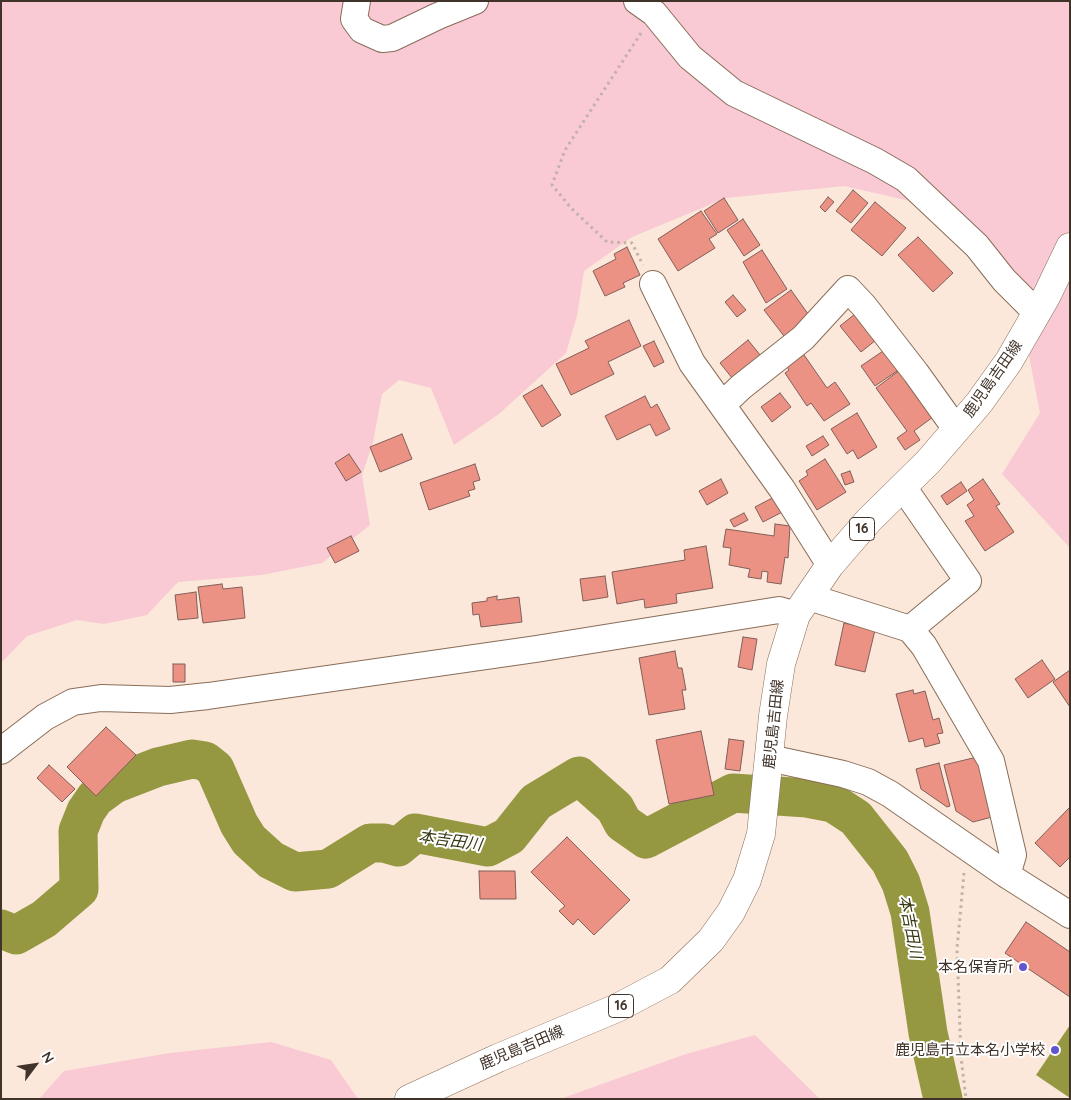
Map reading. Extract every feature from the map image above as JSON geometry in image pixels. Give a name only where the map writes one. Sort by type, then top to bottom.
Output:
[{"type":"main road","name":"鹿児島吉田線","points":[[409,1099],[498,1058],[617,1008],[670,980],[711,940],[731,912],[747,880],[761,834],[773,716],[781,664],[803,606],[830,564],[979,403],[1009,361],[1037,313],[1070,247]]},
{"type":"street","points":[[357,1],[354,19],[362,30],[382,39],[392,38],[475,1]]},
{"type":"street","points":[[645,7],[690,57],[734,94],[875,161],[906,179],[977,246],[1004,280],[1037,313]]},
{"type":"street","points":[[653,284],[692,362],[782,489],[830,564]]},
{"type":"street","points":[[722,405],[741,386],[803,338],[848,289],[887,336],[956,430]]},
{"type":"street","points":[[903,487],[968,581],[910,629]]},
{"type":"street","points":[[1,751],[45,717],[74,702],[100,698],[170,700],[208,696],[536,649],[803,606],[910,629],[924,646],[991,761],[1013,854],[1007,875]]},
{"type":"street","points":[[768,770],[844,774],[868,782],[890,794],[1007,875],[1070,915]]},
{"type":"path","points":[[645,7],[565,150],[552,185],[571,208],[607,242],[632,243],[653,284]]},
{"type":"path","points":[[966,1099],[961,1057],[957,949],[967,848]]},
{"type":"shaded area","points":[[1,1],[1070,1],[1070,548],[1002,474],[1040,413],[1018,298],[923,204],[844,186],[726,198],[632,237],[584,271],[577,316],[566,353],[499,414],[454,445],[431,388],[399,380],[382,394],[373,442],[362,475],[370,525],[322,563],[262,575],[178,582],[147,615],[104,624],[77,620],[27,636],[1,663]]},
{"type":"shaded area","points":[[1070,1025],[1070,1098],[1036,1075]]},
{"type":"shaded area","points":[[755,1035],[820,1099],[560,1099],[686,1054]]},
{"type":"shaded area","points":[[271,1042],[331,1060],[358,1099],[39,1099],[64,1071],[170,1053]]},
{"type":"building","points":[[853,190],[868,203],[851,223],[836,211]]},
{"type":"building","points":[[828,197],[834,202],[825,212],[820,207]]},
{"type":"building","points":[[724,198],[738,220],[718,233],[704,211]]},
{"type":"building","points":[[875,202],[906,228],[882,256],[851,230]]},
{"type":"building","points":[[701,211],[717,234],[709,239],[715,248],[678,271],[658,239]]},
{"type":"building","points":[[743,219],[760,245],[744,256],[727,230]]},
{"type":"building","points":[[918,237],[953,273],[933,292],[898,255]]},
{"type":"building","points":[[627,247],[640,275],[623,283],[625,287],[605,296],[593,271],[616,259],[614,254]]},
{"type":"building","points":[[762,250],[787,289],[766,303],[743,262]]},
{"type":"building","points":[[791,290],[813,321],[787,340],[764,310]]},
{"type":"building","points":[[733,295],[746,310],[737,317],[725,302]]},
{"type":"building","points":[[855,314],[876,340],[861,352],[840,326]]},
{"type":"building","points":[[629,320],[641,346],[608,362],[614,374],[571,395],[556,364],[589,348],[585,341]]},
{"type":"building","points":[[748,340],[765,361],[737,384],[720,363]]},
{"type":"building","points":[[654,341],[664,362],[654,367],[643,346]]},
{"type":"building","points":[[886,349],[900,369],[875,386],[861,366]]},
{"type":"building","points":[[802,352],[827,388],[835,382],[850,404],[824,421],[811,403],[807,406],[785,373],[789,370],[785,363]]},
{"type":"building","points":[[900,370],[933,417],[914,431],[920,440],[905,450],[897,438],[907,431],[876,388]]},
{"type":"building","points":[[542,385],[561,415],[542,427],[523,396]]},
{"type":"building","points":[[780,393],[791,407],[772,422],[761,407]]},
{"type":"building","points":[[645,396],[651,408],[657,404],[670,429],[656,436],[650,424],[617,440],[605,416]]},
{"type":"building","points":[[857,413],[877,447],[858,459],[853,450],[847,454],[831,429]]},
{"type":"building","points":[[402,434],[412,459],[380,472],[370,447]]},
{"type":"building","points":[[823,436],[829,445],[812,456],[806,446]]},
{"type":"building","points":[[349,454],[361,472],[346,481],[335,463]]},
{"type":"building","points":[[825,459],[846,492],[817,510],[799,481],[808,475],[806,471]]},
{"type":"building","points":[[475,464],[480,480],[473,482],[475,489],[468,491],[470,496],[429,510],[420,483]]},
{"type":"building","points":[[850,471],[854,482],[845,485],[841,474]]},
{"type":"building","points":[[721,479],[728,493],[707,505],[699,491]]},
{"type":"building","points":[[983,479],[1000,504],[996,506],[1014,532],[985,551],[965,521],[974,516],[967,505],[974,500],[968,490]]},
{"type":"building","points":[[961,482],[967,491],[947,505],[941,496]]},
{"type":"building","points":[[780,494],[788,509],[763,522],[755,507]]},
{"type":"building","points":[[744,513],[748,520],[734,527],[730,520]]},
{"type":"building","points":[[775,524],[790,526],[788,558],[785,557],[781,584],[767,582],[768,572],[762,571],[761,579],[748,577],[750,569],[729,565],[731,548],[723,547],[726,529],[774,536]]},
{"type":"building","points":[[351,536],[359,551],[335,563],[327,548]]},
{"type":"building","points":[[706,546],[713,588],[676,594],[677,603],[645,608],[644,599],[617,604],[612,572],[685,560],[684,550]]},
{"type":"building","points":[[605,576],[608,597],[583,601],[580,579]]},
{"type":"building","points":[[222,584],[223,589],[242,587],[245,618],[203,623],[198,587]]},
{"type":"building","points":[[196,592],[198,618],[178,620],[175,595]]},
{"type":"building","points":[[497,596],[497,600],[519,597],[522,622],[481,627],[479,614],[473,615],[472,603],[487,601],[487,598]]},
{"type":"building","points":[[844,623],[875,630],[865,672],[835,665]]},
{"type":"building","points":[[743,637],[757,639],[752,670],[738,667]]},
{"type":"building","points":[[675,651],[678,668],[682,668],[686,690],[682,690],[685,709],[649,715],[639,658]]},
{"type":"building","points":[[1042,660],[1055,679],[1028,698],[1015,679]]},
{"type":"building","points":[[173,664],[185,664],[185,682],[173,682]]},
{"type":"building","points":[[1070,670],[1070,707],[1053,682]]},
{"type":"building","points":[[913,690],[914,694],[925,691],[933,720],[939,718],[943,733],[937,734],[940,743],[925,747],[923,738],[909,742],[896,694]]},
{"type":"building","points":[[106,727],[136,755],[96,796],[67,767]]},
{"type":"building","points":[[701,731],[714,795],[669,804],[656,740]]},
{"type":"building","points":[[729,739],[744,741],[740,771],[725,769]]},
{"type":"building","points":[[977,757],[992,817],[973,822],[956,811],[944,765]]},
{"type":"building","points":[[939,763],[950,806],[947,807],[921,789],[916,769]]},
{"type":"building","points":[[49,765],[75,789],[62,802],[37,778]]},
{"type":"building","points":[[1070,807],[1070,857],[1060,867],[1035,843]]},
{"type":"building","points":[[567,837],[630,900],[594,935],[578,919],[573,925],[559,911],[565,906],[531,872]]},
{"type":"building","points":[[479,871],[515,871],[516,899],[480,899]]},
{"type":"building","points":[[1026,922],[1070,952],[1070,997],[1005,953]]},
{"type":"waterway","name":"本吉田川","points":[[1,929],[16,935],[44,919],[79,889],[78,831],[86,811],[95,798],[114,784],[158,767],[192,759],[205,761],[215,769],[239,824],[249,840],[271,860],[295,872],[328,869],[370,843],[384,843],[398,847],[415,833],[488,847],[509,836],[536,802],[579,776],[615,808],[623,823],[646,839],[733,793],[807,798],[833,803],[856,818],[890,861],[901,883],[910,912],[928,1033],[943,1099]]},
{"type":"place","name":"本名保育所","points":[[1023,967]]},
{"type":"place","name":"鹿児島市立本名小学校","points":[[1055,1050]]}]
